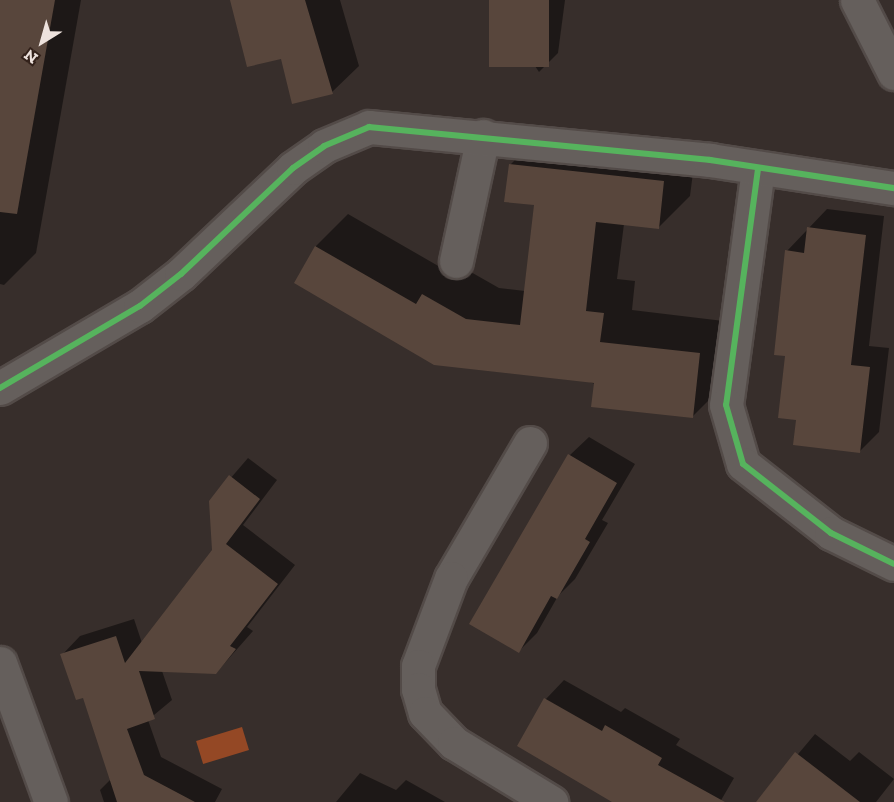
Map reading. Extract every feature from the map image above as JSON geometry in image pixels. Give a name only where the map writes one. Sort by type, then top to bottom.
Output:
[{"type":"street","points":[[857,0],[894,73]]},
{"type":"street","points":[[0,388],[140,306],[180,274],[264,192],[324,146],[369,127],[384,126],[710,160],[894,188]]},
{"type":"street","points":[[456,261],[483,136]]},
{"type":"street","points":[[758,169],[726,405],[743,464],[831,533],[894,564]]},
{"type":"street","points":[[530,442],[451,578],[418,666],[418,689],[425,713],[454,743],[551,802]]},
{"type":"street","points":[[0,663],[51,802]]},
{"type":"shaded area","points":[[242,727],[249,750],[203,764],[196,741]]},
{"type":"building","points":[[0,0],[55,0],[17,214],[0,212]]},
{"type":"building","points":[[230,0],[305,0],[333,94],[292,104],[281,59],[247,67]]},
{"type":"building","points":[[489,0],[549,0],[549,67],[489,67]]},
{"type":"building","points":[[509,164],[664,181],[659,229],[596,222],[586,311],[604,313],[600,342],[700,353],[693,418],[591,407],[594,383],[434,365],[294,283],[315,246],[416,304],[422,294],[466,319],[520,325],[534,205],[504,202]]},
{"type":"building","points":[[807,227],[866,235],[851,365],[870,367],[860,453],[793,445],[796,420],[778,418],[785,356],[774,355],[785,250],[804,253]]},
{"type":"building","points":[[568,454],[617,483],[585,539],[590,542],[557,599],[551,596],[519,653],[469,624]]},
{"type":"building","points":[[229,475],[260,499],[226,544],[278,584],[230,646],[236,649],[216,674],[139,671],[155,719],[127,729],[144,775],[195,802],[117,802],[83,698],[76,700],[60,654],[116,636],[125,663],[212,550],[209,501]]},
{"type":"building","points":[[544,698],[602,731],[605,725],[662,758],[658,765],[725,802],[612,802],[517,746]]},
{"type":"building","points":[[795,752],[860,802],[756,802]]},
{"type":"cycle path","points":[[0,388],[140,306],[181,274],[293,168],[324,146],[369,127],[710,160],[894,188]]},
{"type":"cycle path","points":[[758,169],[726,405],[743,464],[831,533],[894,564]]}]
